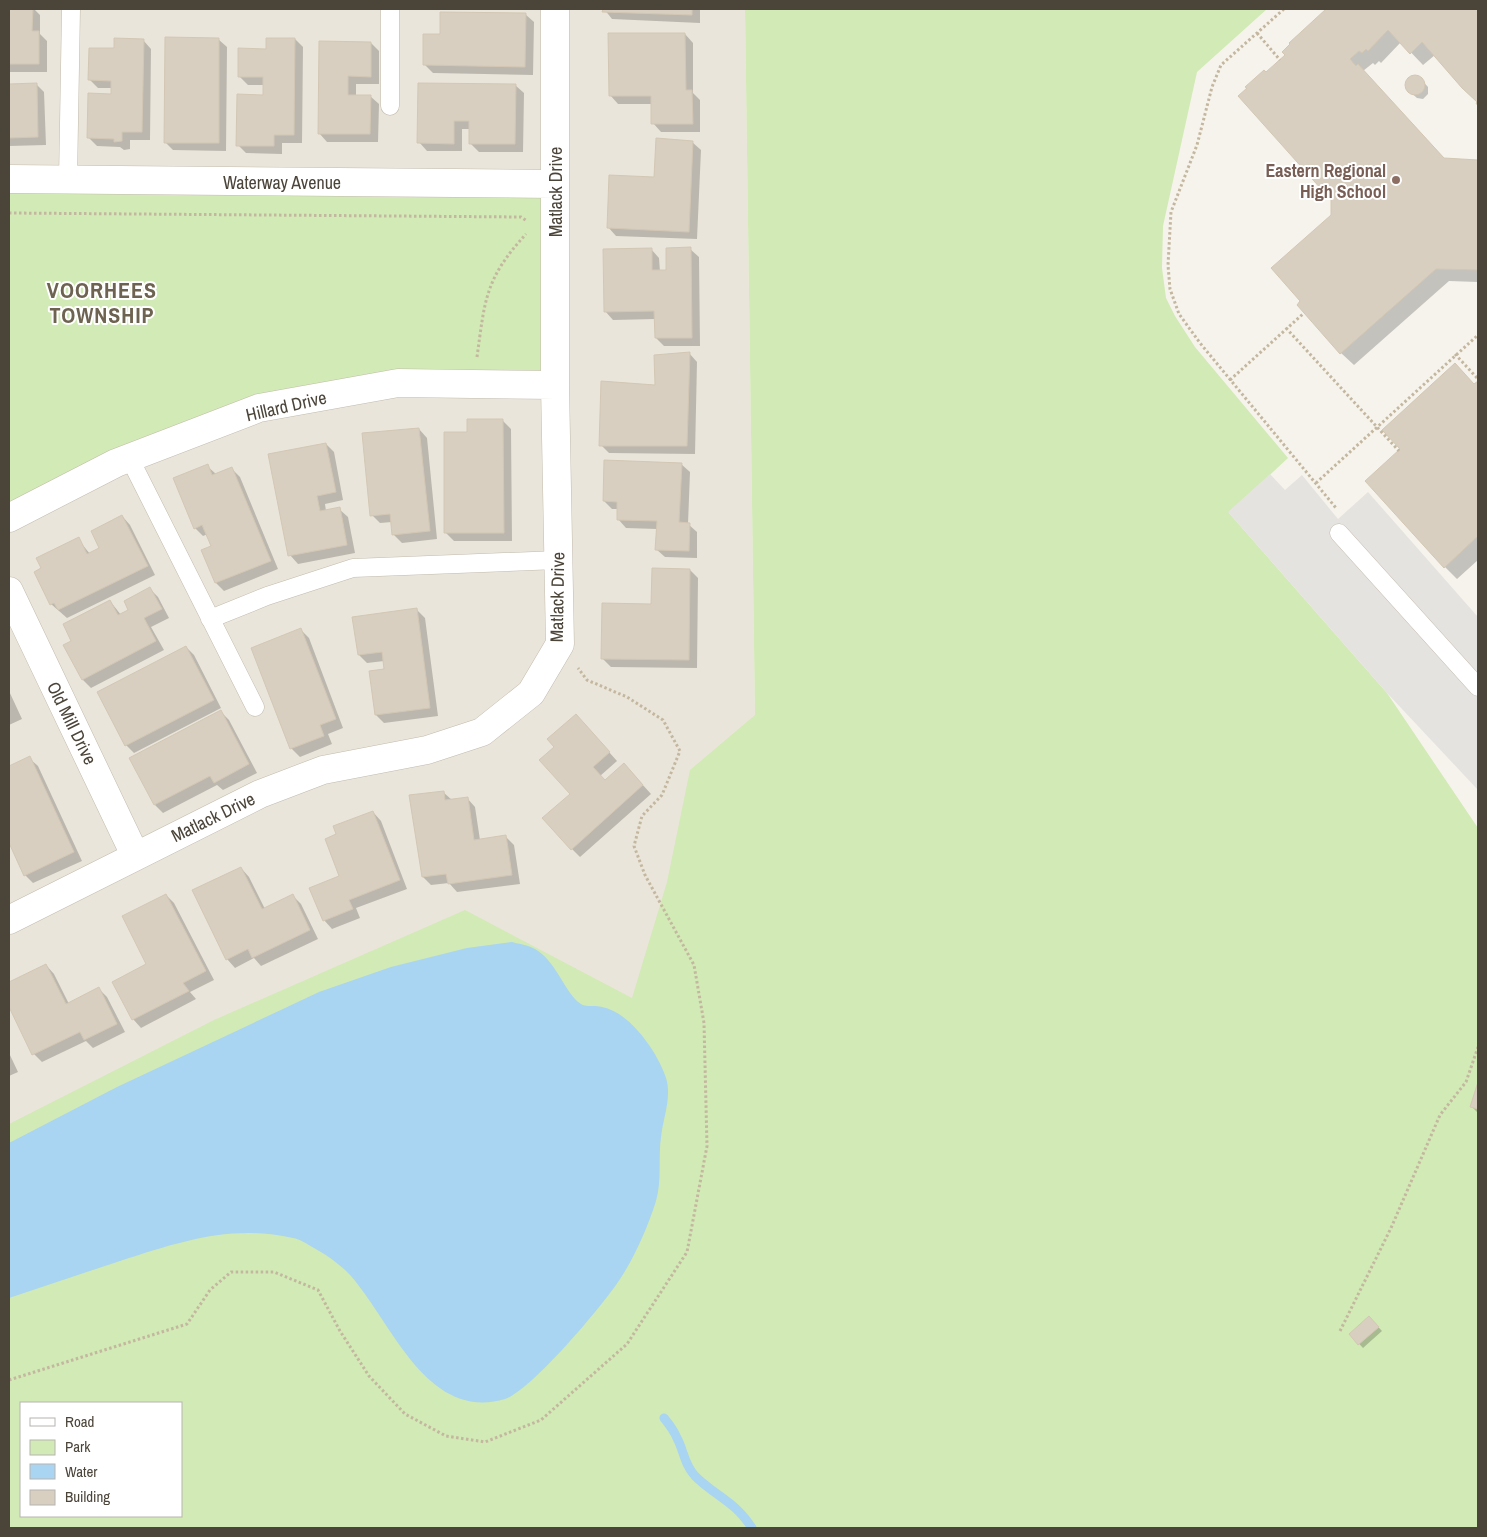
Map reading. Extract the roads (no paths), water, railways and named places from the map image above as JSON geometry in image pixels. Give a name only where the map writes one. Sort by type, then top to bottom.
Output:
[{"type":"street","name":"Matlack Drive","points":[[9,920],[135,855],[260,794],[323,770],[427,750],[482,732],[531,693],[560,644],[555,385],[555,9]]},
{"type":"street","name":"Waterway Avenue","points":[[9,179],[555,184]]},
{"type":"street","name":"Hillard Drive","points":[[9,518],[129,458],[259,408],[398,383],[555,385]]},
{"type":"street","name":"Old Mill Drive","points":[[9,592],[135,855]]},
{"type":"lane","points":[[68,180],[71,9]]},
{"type":"lane","points":[[390,9],[390,106]]},
{"type":"lane","points":[[129,458],[255,707]]},
{"type":"lane","points":[[1339,533],[1478,687]]},
{"type":"lane","points":[[210,619],[267,596],[354,568],[558,560]]},
{"type":"water","points":[[512,942],[529,946],[542,954],[552,965],[570,993],[579,1002],[585,1006],[598,1006],[612,1010],[632,1025],[657,1057],[668,1085],[660,1145],[658,1193],[637,1249],[601,1305],[549,1363],[517,1392],[505,1399],[478,1402],[454,1396],[433,1383],[414,1364],[397,1342],[351,1276],[324,1254],[293,1238],[248,1233],[205,1237],[142,1254],[9,1298],[9,1143],[117,1087],[319,992],[391,967],[467,948]]},
{"type":"waterway","points":[[664,1418],[676,1435],[691,1471],[702,1483],[739,1511],[752,1528]]},
{"type":"place","name":"Eastern Regional High School","points":[[1396,180]]},
{"type":"district","name":"VOORHEES TOWNSHIP","points":[[102,302]]}]
